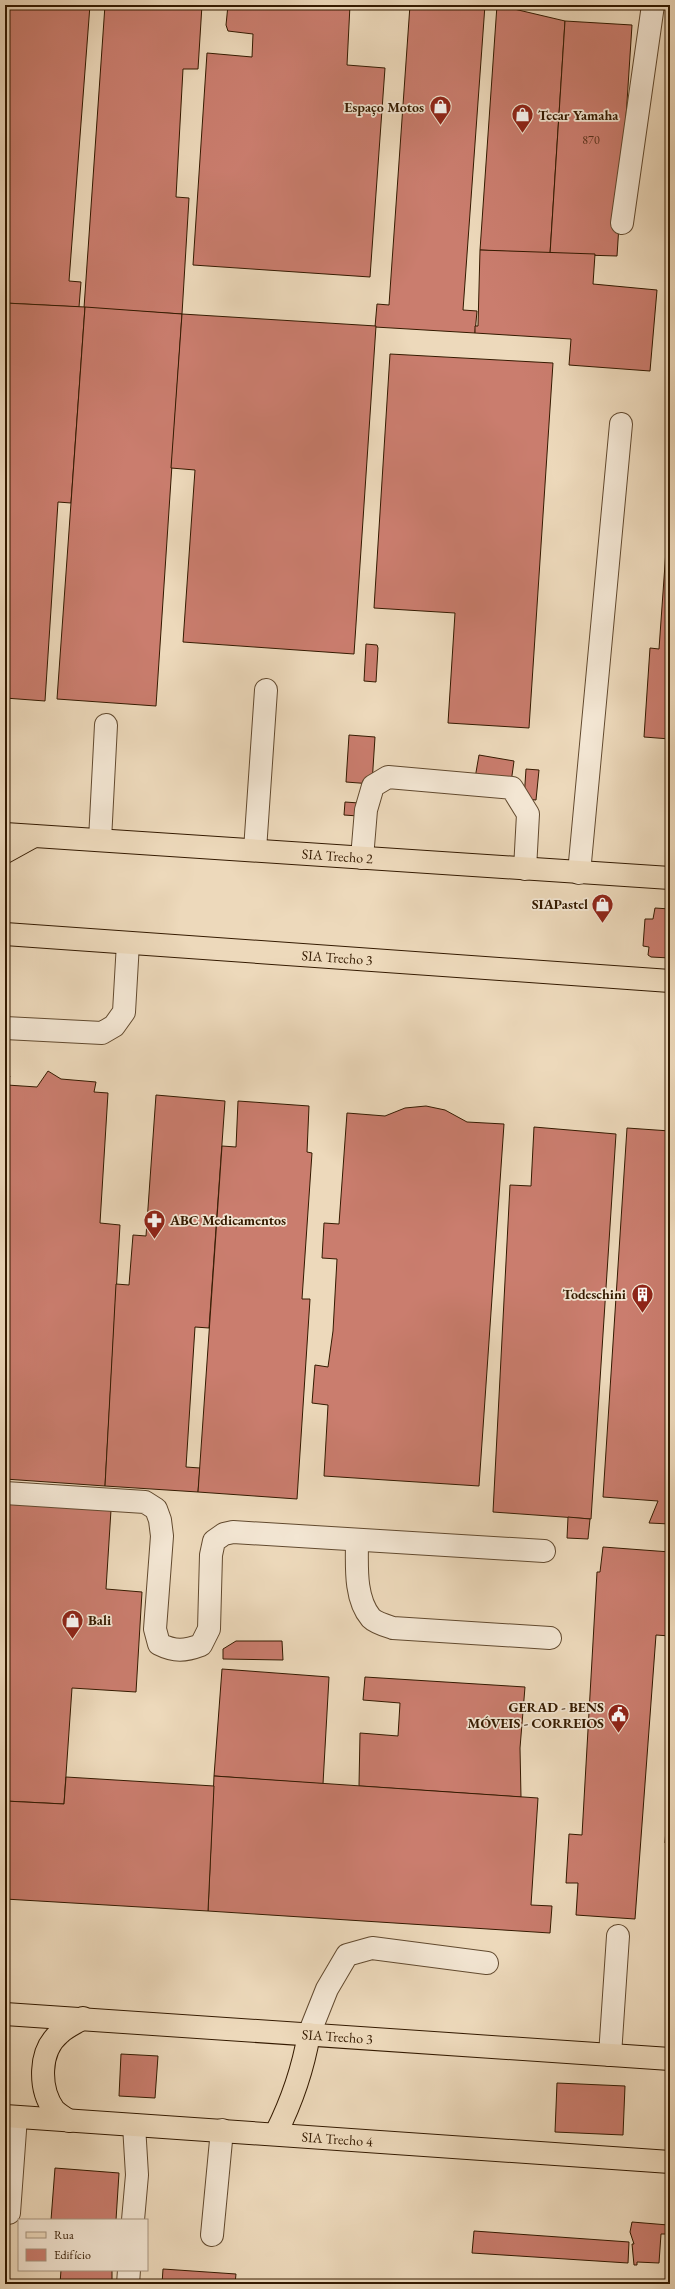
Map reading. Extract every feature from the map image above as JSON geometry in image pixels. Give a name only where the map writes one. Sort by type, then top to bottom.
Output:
[{"type":"main road","name":"SIA Trecho 2","points":[[5,834],[670,878]]},
{"type":"main road","points":[[5,852],[34,836]]},
{"type":"main road","name":"SIA Trecho 3","points":[[5,934],[670,981]]},
{"type":"main road","name":"SIA Trecho 3","points":[[5,2014],[83,2018],[670,2059]]},
{"type":"main road","points":[[69,2121],[55,2111],[46,2094],[43,2074],[47,2050],[59,2033],[83,2018]]},
{"type":"main road","points":[[276,2133],[294,2092],[304,2064],[309,2034]]},
{"type":"main road","name":"SIA Trecho 4","points":[[11,2116],[69,2121],[276,2133],[670,2162]]},
{"type":"lane","points":[[622,223],[653,5]]},
{"type":"lane","points":[[580,873],[621,424]]},
{"type":"lane","points":[[255,850],[266,690]]},
{"type":"lane","points":[[100,840],[106,725]]},
{"type":"lane","points":[[362,858],[368,804],[373,786],[388,777],[512,788],[528,814],[526,869]]},
{"type":"lane","points":[[5,1028],[102,1033],[114,1026],[124,1012],[128,943]]},
{"type":"lane","points":[[5,1492],[145,1502],[156,1509],[160,1520],[162,1536],[155,1629],[159,1644],[171,1650],[186,1651],[201,1645],[209,1629],[211,1554],[217,1537],[233,1532],[544,1551]]},
{"type":"lane","points":[[357,1540],[357,1576],[361,1596],[372,1618],[383,1624],[393,1628],[550,1638]]},
{"type":"lane","points":[[610,2055],[618,1936]]},
{"type":"lane","points":[[309,2034],[326,1989],[347,1955],[372,1948],[487,1963]]},
{"type":"lane","points":[[9,2213],[11,2116]]},
{"type":"lane","points":[[133,2219],[137,2175],[134,2125]]},
{"type":"lane","points":[[212,2235],[222,2130]]},
{"type":"lane","points":[[128,2284],[129,2271]]},
{"type":"building","points":[[8,5],[90,5],[69,281],[81,282],[79,307],[5,303],[5,41]]},
{"type":"building","points":[[105,5],[202,5],[198,69],[183,69],[176,197],[189,198],[182,314],[84,308]]},
{"type":"building","points":[[228,5],[350,5],[347,65],[385,68],[370,277],[193,265],[207,53],[252,57],[253,34],[228,31],[226,25]]},
{"type":"building","points":[[410,5],[485,5],[463,310],[477,311],[475,333],[375,327],[377,304],[389,305]]},
{"type":"building","name":"Tecar Yamaha","points":[[497,5],[565,21],[550,254],[480,250]]},
{"type":"building","points":[[565,21],[632,25],[617,256],[550,254]]},
{"type":"building","points":[[480,250],[595,254],[593,284],[657,290],[650,371],[569,365],[571,339],[475,333],[475,326],[478,326]]},
{"type":"building","points":[[5,303],[85,307],[71,503],[58,502],[45,701],[5,698]]},
{"type":"building","points":[[85,307],[182,314],[156,706],[57,699]]},
{"type":"building","points":[[182,314],[376,326],[354,654],[183,642],[195,470],[171,468]]},
{"type":"building","points":[[390,354],[553,363],[529,728],[448,723],[455,613],[374,608]]},
{"type":"building","points":[[670,494],[670,739],[644,737],[650,648],[659,649]]},
{"type":"building","points":[[366,644],[377,645],[378,648],[376,682],[364,681]]},
{"type":"building","points":[[349,735],[375,737],[372,784],[346,782]]},
{"type":"building","points":[[479,755],[514,761],[510,790],[474,784]]},
{"type":"building","points":[[526,769],[539,770],[536,800],[524,799]]},
{"type":"building","points":[[345,802],[359,803],[358,816],[344,815]]},
{"type":"building","points":[[655,908],[670,909],[670,958],[651,957],[648,955],[649,947],[643,946],[645,919],[653,919]]},
{"type":"building","points":[[48,1071],[61,1079],[96,1082],[94,1092],[108,1093],[100,1223],[120,1225],[105,1486],[5,1479],[5,1076],[10,1076],[7,1085],[37,1087]]},
{"type":"building","points":[[156,1095],[225,1101],[209,1328],[195,1327],[186,1467],[200,1468],[198,1492],[105,1486],[116,1284],[129,1285],[133,1235],[146,1236]]},
{"type":"building","points":[[238,1101],[309,1106],[307,1152],[312,1153],[302,1299],[310,1299],[297,1499],[198,1492],[222,1146],[236,1147]]},
{"type":"building","points":[[426,1106],[445,1110],[467,1122],[504,1124],[479,1486],[324,1476],[328,1405],[312,1403],[315,1365],[328,1367],[333,1331],[337,1259],[322,1258],[324,1223],[339,1224],[347,1113],[385,1116],[405,1108]]},
{"type":"building","points":[[534,1127],[616,1134],[591,1519],[493,1512],[510,1185],[531,1186]]},
{"type":"building","name":"Todeschini","points":[[627,1128],[670,1131],[670,1524],[649,1523],[658,1501],[603,1497]]},
{"type":"building","name":"Bali","points":[[5,1504],[111,1510],[106,1589],[142,1592],[136,1692],[72,1688],[64,1804],[5,1801]]},
{"type":"building","points":[[568,1517],[590,1519],[588,1539],[567,1538]]},
{"type":"building","name":"GERAD - BENS MÓVEIS - CORREIOS","points":[[603,1547],[670,1552],[670,1636],[656,1635],[635,1919],[576,1915],[578,1883],[566,1883],[569,1834],[582,1835],[597,1572],[600,1572]]},
{"type":"building","points":[[236,1641],[282,1641],[283,1660],[223,1659],[223,1649]]},
{"type":"building","points":[[222,1669],[329,1677],[323,1784],[214,1776]]},
{"type":"building","points":[[365,1677],[525,1687],[520,1748],[521,1797],[359,1786],[360,1733],[398,1736],[400,1703],[363,1700]]},
{"type":"building","points":[[670,1773],[670,1843],[665,1843]]},
{"type":"building","points":[[214,1776],[538,1798],[531,1905],[552,1906],[550,1933],[208,1911]]},
{"type":"building","points":[[66,1777],[214,1786],[208,1911],[5,1899],[5,1801],[64,1804]]},
{"type":"building","points":[[121,2054],[158,2056],[155,2098],[119,2096]]},
{"type":"building","points":[[557,2083],[625,2086],[623,2135],[555,2132]]},
{"type":"building","points":[[55,2168],[119,2173],[116,2219],[51,2219]]},
{"type":"building","points":[[632,2222],[668,2225],[668,2234],[661,2234],[659,2263],[637,2262],[637,2265],[634,2265],[632,2244],[634,2244],[630,2232]]},
{"type":"building","points":[[474,2231],[629,2242],[628,2263],[472,2253]]},
{"type":"building","points":[[163,2269],[236,2274],[235,2284],[162,2284]]},
{"type":"building","points":[[61,2271],[112,2271],[112,2284],[60,2284]]},
{"type":"place","name":"Espaço Motos","points":[[440,126]]},
{"type":"place","name":"Tecar Yamaha","points":[[523,134]]},
{"type":"place","name":"SIAPastel","points":[[603,924]]},
{"type":"place","name":"ABC Medicamentos","points":[[154,1240]]},
{"type":"place","name":"Todeschini","points":[[642,1314]]},
{"type":"place","name":"Bali","points":[[72,1640]]},
{"type":"place","name":"GERAD - BENS MÓVEIS - CORREIOS","points":[[619,1734]]}]
